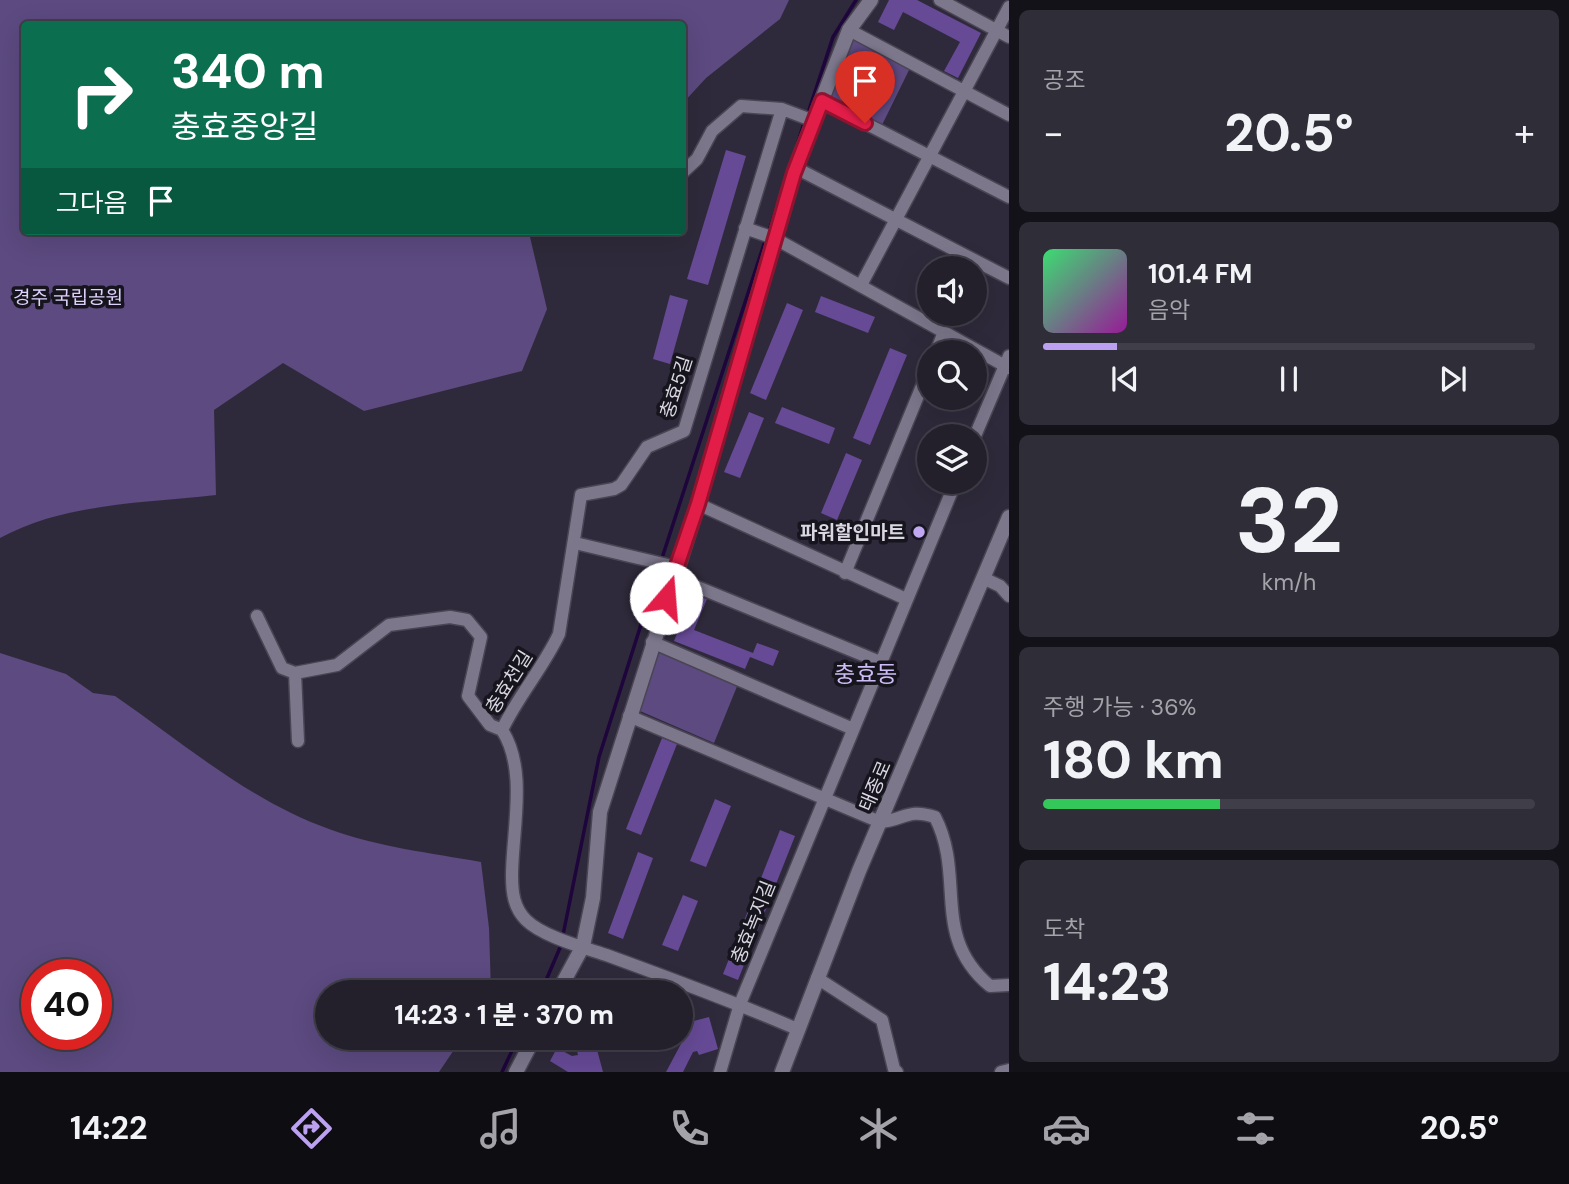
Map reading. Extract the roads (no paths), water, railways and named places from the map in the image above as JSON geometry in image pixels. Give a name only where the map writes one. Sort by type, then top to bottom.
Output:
[{"type":"street","points":[[565,980],[583,946],[593,898],[600,812],[674,572],[698,504],[774,238],[796,168],[849,30],[872,0]]},
{"type":"street","points":[[940,0],[1009,37]]},
{"type":"street","points":[[861,285],[1009,6]]},
{"type":"street","points":[[849,30],[1009,115]]},
{"type":"street","points":[[822,101],[1009,197]]},
{"type":"street","points":[[686,169],[697,159],[712,131],[741,107],[782,110],[814,121]]},
{"type":"street","name":"충효5길","points":[[575,543],[581,495],[614,489],[621,485],[647,447],[684,431],[782,110]]},
{"type":"street","points":[[796,168],[1009,278]]},
{"type":"street","points":[[745,229],[774,238],[944,332],[1007,363],[980,424]]},
{"type":"street","points":[[941,340],[944,332]]},
{"type":"street","points":[[845,573],[917,398]]},
{"type":"street","name":"충효녹지길","points":[[720,1072],[740,1004],[950,494]]},
{"type":"street","points":[[698,504],[906,599]]},
{"type":"street","name":"태종로","points":[[782,1072],[880,822],[1009,517]]},
{"type":"street","points":[[575,543],[674,572],[880,662]]},
{"type":"street","name":"충효천길","points":[[575,543],[559,634],[549,654],[522,691],[502,730],[513,755],[516,806],[512,884],[515,906],[527,922],[583,946],[740,1004]]},
{"type":"street","points":[[983,578],[1000,586],[1009,596]]},
{"type":"street","points":[[257,616],[282,668],[295,673],[337,665],[389,625],[450,617],[467,620],[481,637],[468,696],[490,725],[502,730]]},
{"type":"street","points":[[652,642],[853,729]]},
{"type":"street","points":[[295,673],[298,741]]},
{"type":"street","points":[[629,716],[880,822],[906,813],[919,812],[935,817],[946,839],[953,931],[975,974],[990,986],[1009,985]]},
{"type":"street","points":[[817,978],[882,1020],[897,1072]]},
{"type":"street","points":[[740,1004],[797,1029]]},
{"type":"street","points":[[516,1072],[528,1050]]},
{"type":"street","points":[[1001,1072],[1009,1070]]},
{"type":"waterway","points":[[809,110],[833,37],[856,0]]},
{"type":"waterway","points":[[797,146],[803,126]]},
{"type":"waterway","points":[[770,228],[778,203]]},
{"type":"waterway","points":[[663,555],[764,244]]},
{"type":"waterway","points":[[563,935],[599,757],[658,571]]},
{"type":"waterway","points":[[546,980],[562,943]]},
{"type":"waterway","points":[[502,1072],[512,1050]]},
{"type":"place","name":"파워할인마트","points":[[919,532]]},
{"type":"district","name":"충효동","points":[[866,674]]},
{"type":"park label","name":"경주 국립공원","points":[[68,297]]}]
